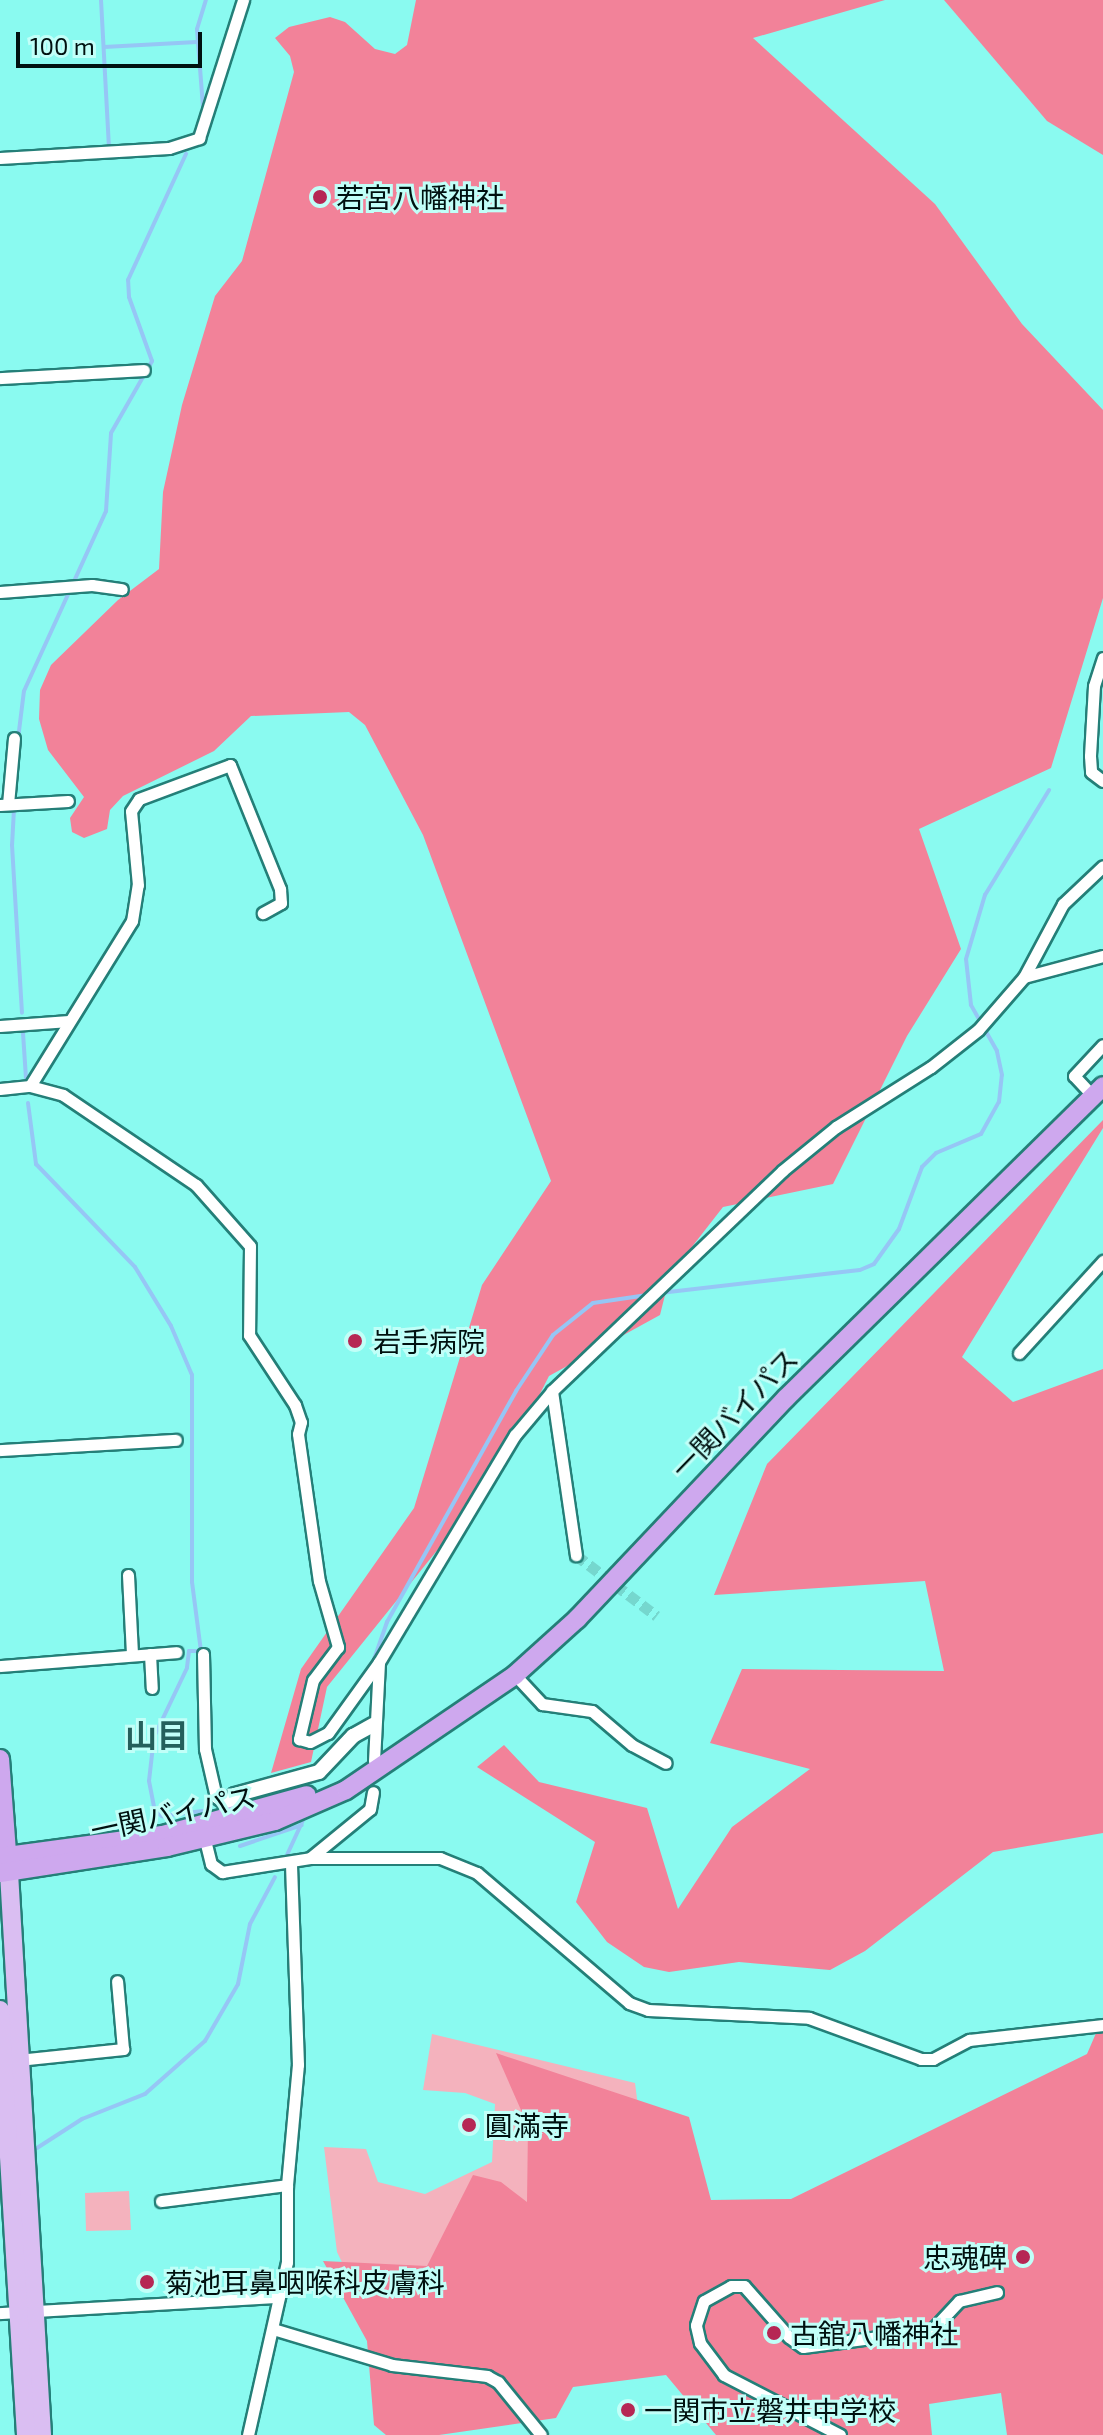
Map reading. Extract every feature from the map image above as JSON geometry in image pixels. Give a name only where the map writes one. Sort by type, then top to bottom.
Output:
[{"type":"highway","name":"一関バイパス","points":[[4,1865],[205,1840],[275,1821],[346,1790],[382,1761],[515,1675],[577,1619],[797,1386],[1098,1090]]},
{"type":"highway","points":[[0,1759],[4,1865]]},
{"type":"highway","name":"一関バイパス","points":[[4,1865],[299,1798],[382,1761]]},
{"type":"main road","points":[[4,1865],[18,2060],[27,2312],[26,2435]]},
{"type":"main road","points":[[0,2010],[2,2085],[42,2435]]},
{"type":"street","points":[[0,158],[169,148],[199,138],[208,124],[243,0]]},
{"type":"street","points":[[0,378],[144,370]]},
{"type":"street","points":[[0,592],[92,585],[122,589]]},
{"type":"street","points":[[1103,658],[1094,686],[1090,756],[1091,772],[1103,781]]},
{"type":"street","points":[[14,738],[4,805],[68,801]]},
{"type":"street","points":[[30,1086],[132,921],[138,885],[131,811],[139,799],[230,765],[280,889],[281,903],[263,913]]},
{"type":"street","points":[[0,1089],[30,1086],[63,1095],[196,1185],[250,1246],[249,1335],[295,1405],[301,1422],[298,1434],[319,1581],[338,1647],[313,1680],[299,1739],[310,1742],[328,1733],[379,1662],[507,1447],[552,1391],[782,1171],[836,1127],[931,1067],[978,1030],[1024,977],[1063,904],[1103,866]]},
{"type":"street","points":[[1024,977],[1103,956]]},
{"type":"street","points":[[0,1026],[69,1021]]},
{"type":"street","points":[[1098,1090],[1074,1076],[1103,1045]]},
{"type":"street","points":[[1019,1353],[1103,1261]]},
{"type":"street","points":[[552,1391],[576,1555]]},
{"type":"street","points":[[0,1450],[176,1440]]},
{"type":"street","points":[[128,1575],[132,1655]]},
{"type":"street","points":[[0,1666],[176,1652]]},
{"type":"street","points":[[150,1654],[152,1688]]},
{"type":"street","points":[[203,1654],[208,1765],[216,1797],[225,1814],[242,1792],[319,1772],[353,1736],[373,1725]]},
{"type":"street","points":[[379,1662],[373,1725],[382,1761]]},
{"type":"street","points":[[515,1675],[542,1704],[592,1711],[632,1745],[666,1763]]},
{"type":"street","points":[[310,1858],[370,1809],[373,1792]]},
{"type":"street","points":[[205,1840],[211,1864],[222,1872],[291,1864],[310,1858],[440,1858],[477,1873],[629,2003],[648,2010],[809,2018],[921,2059],[933,2059],[969,2040],[1103,2025]]},
{"type":"street","points":[[248,2435],[287,2262],[287,2185],[298,2065],[291,1864]]},
{"type":"street","points":[[18,2060],[123,2049],[117,1981]]},
{"type":"street","points":[[161,2201],[287,2185]]},
{"type":"street","points":[[840,2435],[724,2375],[700,2343],[696,2325],[704,2301],[731,2286],[744,2286],[789,2337],[803,2347],[932,2330],[959,2301],[997,2292]]},
{"type":"street","points":[[0,2313],[279,2297]]},
{"type":"street","points":[[273,2329],[392,2365],[487,2376],[498,2382],[541,2435]]},
{"type":"shaded area","points":[[416,0],[885,0],[753,38],[935,204],[1022,324],[1103,410],[1103,598],[1051,768],[919,829],[961,949],[907,1036],[833,1184],[723,1207],[670,1275],[660,1315],[549,1376],[501,1471],[327,1687],[311,1762],[271,1773],[301,1669],[414,1508],[482,1285],[551,1181],[423,835],[365,725],[349,712],[251,716],[214,751],[123,796],[110,810],[107,829],[84,838],[72,832],[70,818],[84,797],[48,750],[39,719],[40,690],[51,665],[118,600],[159,569],[163,492],[182,405],[215,296],[242,261],[294,72],[290,56],[275,38],[289,27],[330,17],[345,22],[375,49],[395,54],[407,45]]},
{"type":"shaded area","points":[[944,0],[1103,0],[1103,155],[1047,121]]},
{"type":"shaded area","points":[[1103,1120],[1103,1128],[962,1357],[1013,1402],[1103,1369],[1103,1833],[993,1852],[865,1951],[830,1970],[739,1962],[669,1972],[644,1967],[607,1942],[576,1902],[595,1842],[477,1767],[504,1745],[539,1782],[647,1808],[678,1909],[732,1827],[810,1769],[710,1743],[742,1669],[944,1671],[925,1581],[714,1595],[767,1464]]},
{"type":"shaded area","points":[[1103,2017],[1103,2435],[1007,2435],[1001,2393],[929,2404],[932,2435],[716,2435],[666,2375],[573,2387],[556,2418],[439,2435],[386,2435],[374,2425],[367,2341],[323,2261],[427,2266],[473,2175],[501,2182],[527,2202],[528,2126],[496,2053],[689,2117],[711,2200],[791,2199],[1087,2054]]},
{"type":"shaded area","points":[[432,2034],[635,2083],[664,2306],[386,2353],[337,2252],[324,2147],[366,2149],[378,2182],[425,2194],[492,2162],[495,2104],[465,2093],[423,2090]]},
{"type":"shaded area","points":[[129,2191],[131,2230],[86,2231],[85,2193]]},
{"type":"waterway","points":[[101,0],[109,147]]},
{"type":"waterway","points":[[203,107],[197,29],[206,0]]},
{"type":"waterway","points":[[104,47],[197,42]]},
{"type":"waterway","points":[[18,739],[24,691],[106,511],[111,433],[152,361],[129,297],[128,280],[186,154]]},
{"type":"waterway","points":[[16,772],[12,845],[22,1013]]},
{"type":"waterway","points":[[660,1293],[860,1270],[874,1264],[899,1229],[922,1167],[936,1153],[981,1134],[999,1102],[1002,1075],[997,1051],[971,1005],[966,959],[985,895],[1049,790]]},
{"type":"waterway","points":[[23,1033],[26,1078]]},
{"type":"waterway","points":[[28,1103],[36,1164],[135,1267],[171,1326],[192,1375],[192,1582],[201,1651],[189,1651],[187,1668],[154,1737],[149,1781],[155,1811],[162,1816],[211,1810]]},
{"type":"waterway","points":[[371,1668],[387,1622],[516,1391],[553,1335],[593,1303],[647,1295]]},
{"type":"waterway","points":[[287,1855],[304,1818]]},
{"type":"waterway","points":[[240,1846],[302,1825]]},
{"type":"waterway","points":[[37,2148],[82,2119],[145,2094],[205,2041],[238,1984],[250,1924],[275,1877]]},
{"type":"tunnel","points":[[576,1555],[657,1616]]},
{"type":"place","name":"若宮八幡神社","points":[[320,197]]},
{"type":"place","name":"岩手病院","points":[[355,1341]]},
{"type":"place","name":"圓滿寺","points":[[469,2125]]},
{"type":"place","name":"忠魂碑","points":[[1023,2257]]},
{"type":"place","name":"菊池耳鼻咽喉科皮膚科","points":[[147,2282]]},
{"type":"place","name":"古舘八幡神社","points":[[774,2333]]},
{"type":"place","name":"一関市立磐井中学校","points":[[628,2410]]},
{"type":"district","name":"山目","points":[[157,1734]]}]
